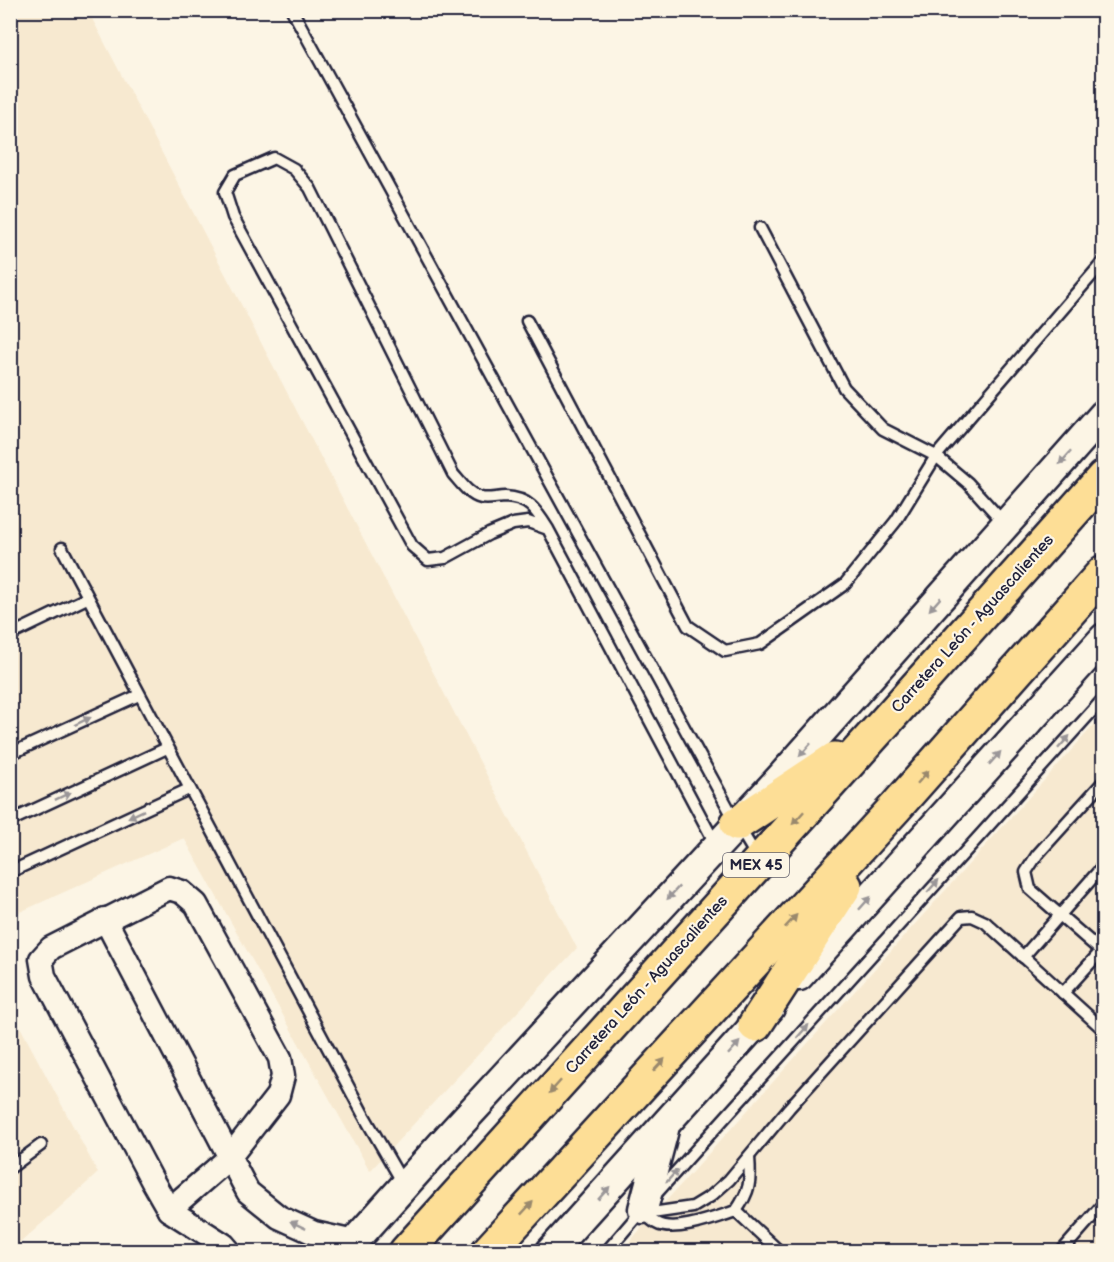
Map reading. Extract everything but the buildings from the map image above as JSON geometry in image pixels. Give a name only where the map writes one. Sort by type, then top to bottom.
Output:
[{"type":"highway","name":"Carretera León - Aguascalientes","points":[[406,1251],[1104,477]]},
{"type":"highway","points":[[488,1251],[895,808],[1104,572]]},
{"type":"highway","points":[[727,835],[879,729]]},
{"type":"highway","points":[[755,1025],[895,808]]},
{"type":"street","points":[[105,919],[249,1192],[279,1217],[350,1247],[727,835],[1104,414]]},
{"type":"street","points":[[550,1251],[1104,638]]},
{"type":"street","points":[[169,1209],[230,1158],[278,1095],[284,1076],[280,1058],[196,904],[182,892],[169,888],[51,948],[41,959],[44,976],[169,1209],[230,1251]]},
{"type":"street","points":[[644,1211],[666,1125]]},
{"type":"lane","points":[[292,10],[727,835]]},
{"type":"lane","points":[[548,529],[528,522],[513,524],[445,558],[428,560],[412,546],[233,217],[225,192],[235,175],[274,158],[294,169],[310,188],[453,474],[470,493],[482,499],[506,497],[523,499],[536,511],[548,529],[727,835],[760,861]]},
{"type":"lane","points":[[760,228],[844,388],[883,429],[936,456],[968,483],[1006,524]]},
{"type":"lane","points":[[527,321],[688,626],[724,651],[760,644],[845,584],[896,521],[936,456],[1104,261]]},
{"type":"lane","points":[[62,548],[167,748],[404,1186]]},
{"type":"lane","points":[[10,635],[87,598]]},
{"type":"lane","points":[[10,754],[139,695]]},
{"type":"lane","points":[[606,1251],[1104,698]]},
{"type":"lane","points":[[10,821],[167,748]]},
{"type":"lane","points":[[1063,993],[1102,949],[1030,889],[1026,872],[1036,855],[1104,781]]},
{"type":"lane","points":[[10,872],[189,789]]},
{"type":"lane","points":[[1023,957],[1104,865]]},
{"type":"lane","points":[[644,1211],[693,1206],[711,1196],[729,1180],[789,1108],[961,917],[972,916],[985,922],[1104,1030]]},
{"type":"lane","points":[[10,1168],[41,1145]]},
{"type":"lane","points":[[644,1211],[655,1223],[671,1226],[699,1223],[736,1211],[749,1189],[751,1178],[749,1157]]},
{"type":"lane","points":[[1061,1251],[1104,1203]]},
{"type":"lane","points":[[736,1211],[780,1251]]},
{"type":"shaded area","points":[[10,11],[88,11],[577,948],[370,1171],[184,838],[11,916]]},
{"type":"shaded area","points":[[1103,715],[1103,1251],[621,1251]]},
{"type":"shaded area","points":[[10,1008],[98,1173],[11,1251],[10,1251]]}]
